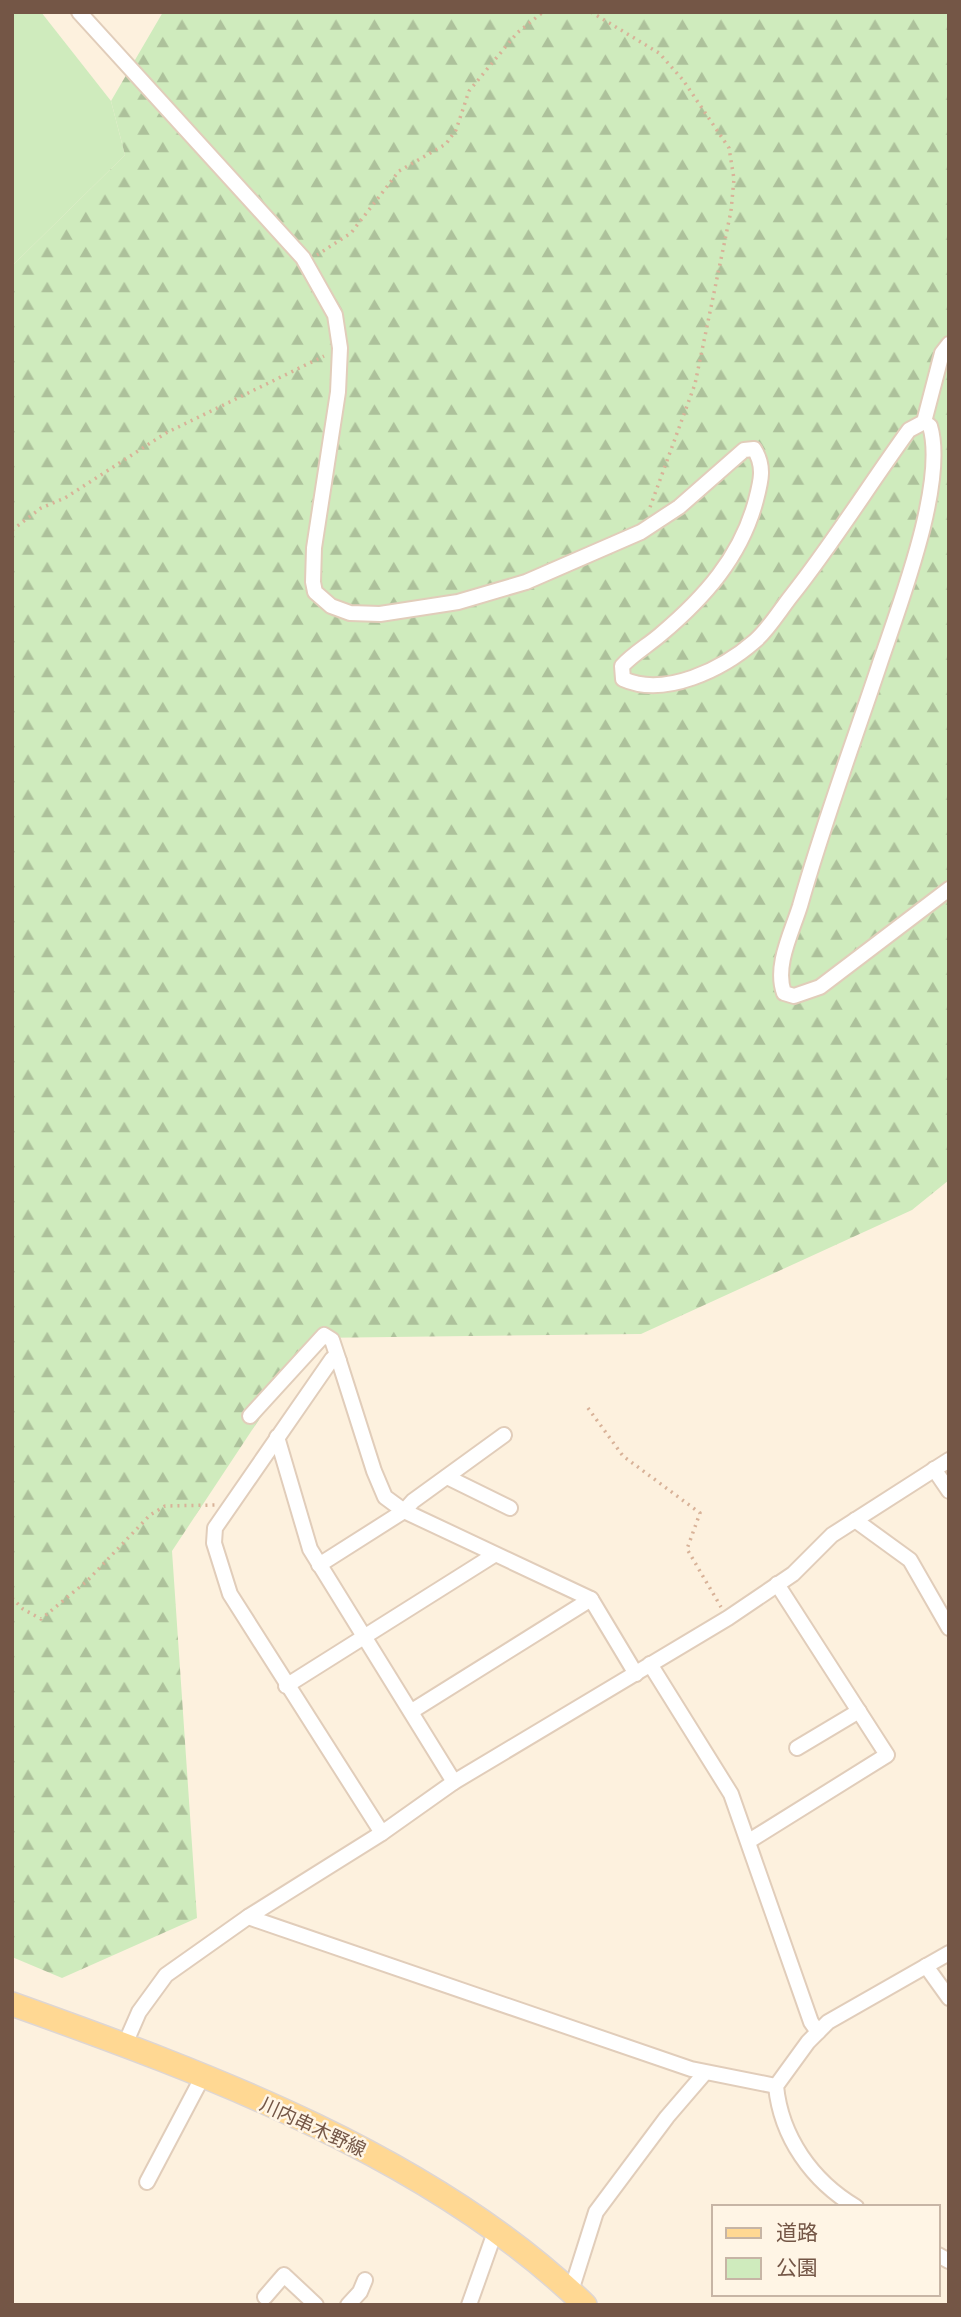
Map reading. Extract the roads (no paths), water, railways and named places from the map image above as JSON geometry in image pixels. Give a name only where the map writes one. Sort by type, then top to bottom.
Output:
[{"type":"main road","name":"川内串木野線","points":[[12,2004],[203,2076],[355,2146],[425,2184],[495,2232],[578,2298]]},
{"type":"street","points":[[79,12],[307,263],[335,315],[340,348],[338,393],[314,548],[316,592],[331,606],[350,613],[380,614],[458,602],[526,582],[641,532],[679,507],[744,450],[754,449],[761,459],[763,477],[752,517],[736,553],[696,603],[622,666],[623,679],[635,684],[657,685],[694,677],[733,658],[758,639],[836,538],[909,430],[924,422],[942,354],[949,344]]},
{"type":"street","points":[[924,422],[930,426],[933,449],[930,486],[917,552],[806,884],[782,967],[781,983],[784,993],[793,996],[820,987],[949,889]]},
{"type":"street","points":[[250,1416],[324,1335],[332,1340],[374,1471],[386,1497],[404,1511],[591,1599],[636,1674]]},
{"type":"street","points":[[339,1361],[332,1359],[325,1366],[215,1528],[214,1543],[230,1594],[286,1686],[382,1833]]},
{"type":"street","points":[[320,1565],[404,1511],[413,1501],[504,1435]]},
{"type":"street","points":[[277,1437],[310,1549],[454,1782]]},
{"type":"street","points":[[125,2045],[139,2012],[166,1975],[248,1917],[382,1833],[454,1782],[728,1618],[777,1584],[855,1520],[949,1460]]},
{"type":"street","points":[[934,1469],[949,1491]]},
{"type":"street","points":[[447,1477],[510,1508]]},
{"type":"street","points":[[855,1520],[910,1560],[949,1628]]},
{"type":"street","points":[[286,1686],[365,1639],[494,1555]]},
{"type":"street","points":[[749,1841],[887,1755],[777,1584]]},
{"type":"street","points":[[412,1711],[591,1599]]},
{"type":"street","points":[[650,1664],[731,1794],[811,2022],[818,2032]]},
{"type":"street","points":[[797,1748],[859,1711]]},
{"type":"street","points":[[248,1917],[705,2074],[776,2086]]},
{"type":"street","points":[[853,2205],[822,2183],[802,2159],[778,2108],[776,2086],[828,2022],[949,1953]]},
{"type":"street","points":[[926,1966],[949,1998]]},
{"type":"street","points":[[578,2298],[596,2212],[667,2117],[705,2074]]},
{"type":"street","points":[[147,2182],[203,2076]]},
{"type":"street","points":[[469,2305],[495,2232]]},
{"type":"street","points":[[265,2297],[284,2275],[316,2305]]},
{"type":"street","points":[[348,2305],[360,2292],[365,2280]]}]
